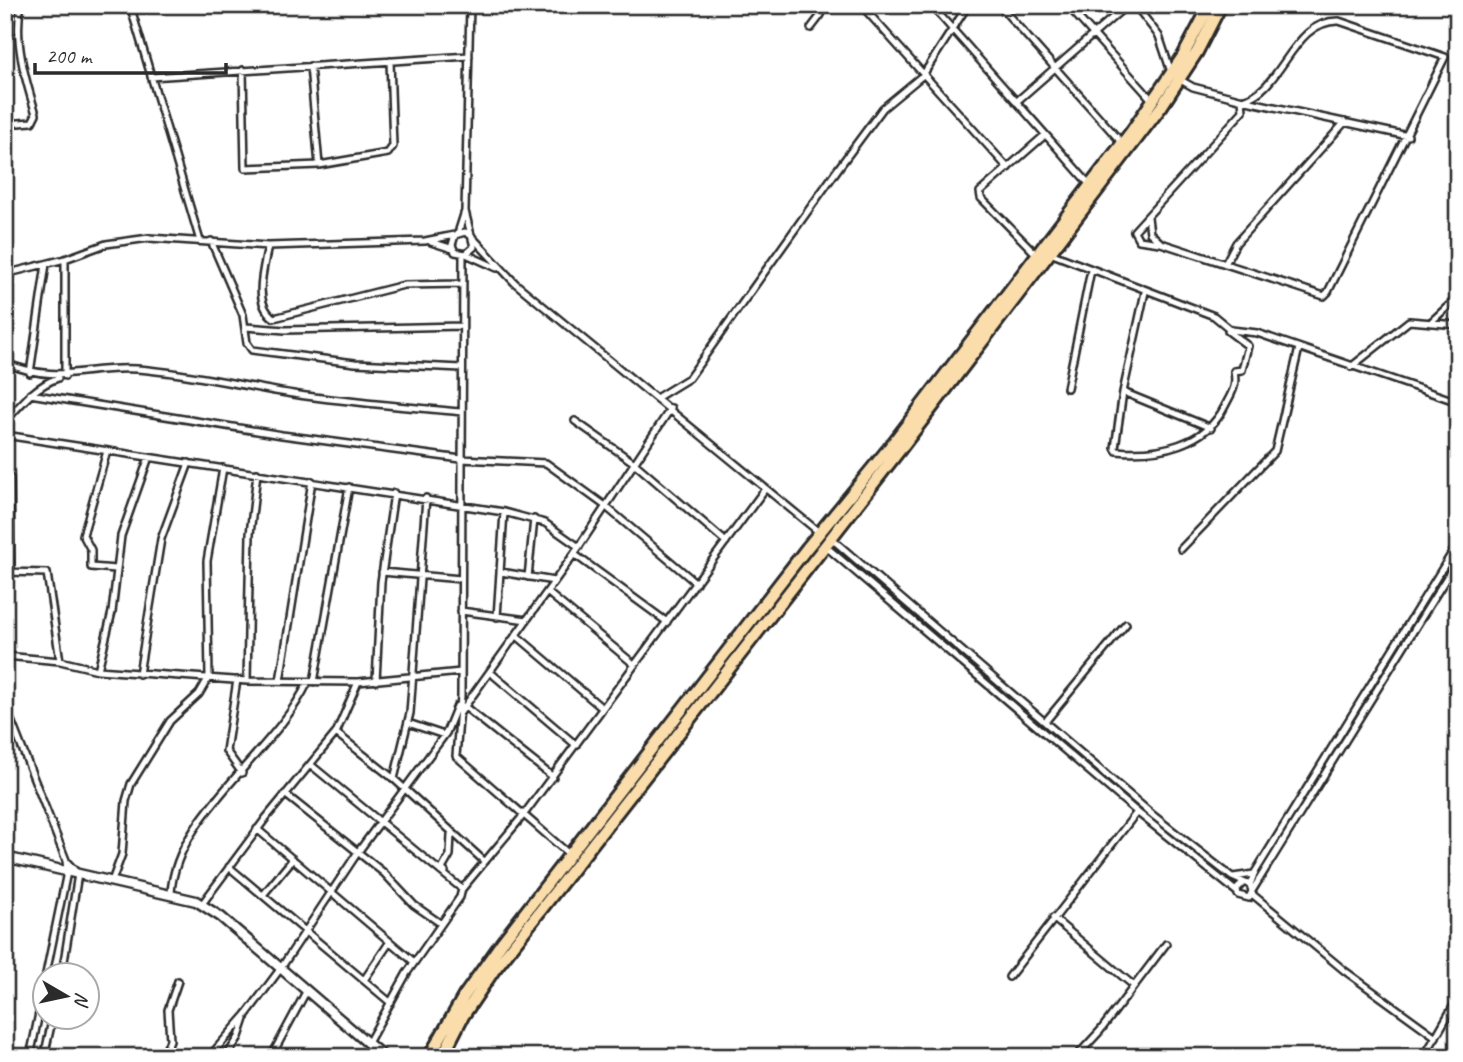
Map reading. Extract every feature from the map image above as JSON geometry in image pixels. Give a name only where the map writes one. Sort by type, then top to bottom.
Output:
[{"type":"highway","points":[[1008,301],[1037,255],[1153,101],[1176,77],[1210,5]]},
{"type":"highway","points":[[442,1057],[463,1016],[494,970],[998,312],[1050,253],[1176,77],[1221,5]]},
{"type":"highway","points":[[429,1057],[478,976],[570,855],[825,538]]},
{"type":"street","points":[[5,124],[32,122],[36,114],[20,42],[18,18],[21,5]]},
{"type":"street","points":[[130,5],[200,241]]},
{"type":"street","points":[[470,5],[465,211],[474,247],[464,255],[462,284],[461,696],[456,756],[523,817],[570,855]]},
{"type":"street","points":[[811,28],[821,15],[816,5]]},
{"type":"street","points":[[861,5],[1008,168]]},
{"type":"street","points":[[931,5],[1090,185]]},
{"type":"street","points":[[658,397],[689,378],[794,228],[883,108],[923,75],[968,5]]},
{"type":"street","points":[[999,5],[1122,143]]},
{"type":"street","points":[[1067,5],[1153,101]]},
{"type":"street","points":[[1016,102],[1127,5]]},
{"type":"street","points":[[1135,5],[1159,36],[1176,77],[1194,87],[1408,136]]},
{"type":"street","points":[[1327,20],[1339,21],[1444,55],[1446,59],[1324,296],[1134,236],[1138,224],[1148,217],[1243,111],[1242,100],[1256,95],[1315,26],[1327,20]]},
{"type":"street","points":[[152,77],[469,56]]},
{"type":"street","points":[[243,70],[245,168],[319,165],[388,153],[393,146],[390,61]]},
{"type":"street","points":[[310,66],[319,165]]},
{"type":"street","points":[[1224,264],[1236,243],[1345,122]]},
{"type":"street","points":[[1037,255],[981,198],[980,192],[1045,135]]},
{"type":"street","points":[[453,249],[465,211]]},
{"type":"street","points":[[1148,217],[1150,233],[1161,243]]},
{"type":"street","points":[[5,274],[125,240],[211,241],[268,246],[425,241],[456,234],[473,238],[500,270],[658,397],[765,489],[1242,884],[1261,903],[1345,971],[1436,1037]]},
{"type":"street","points":[[211,241],[243,315],[247,342],[252,350],[262,354],[355,363],[461,368]]},
{"type":"street","points":[[425,241],[453,249],[500,270]]},
{"type":"street","points":[[268,246],[261,294],[263,307],[274,317],[404,285],[462,284]]},
{"type":"street","points":[[1050,253],[1214,317],[1231,330],[1257,333],[1458,402]]},
{"type":"street","points":[[65,259],[65,376]]},
{"type":"street","points":[[30,373],[46,264]]},
{"type":"street","points":[[1067,388],[1091,270]]},
{"type":"street","points":[[1145,292],[1123,392],[1115,448],[1117,451],[1185,445],[1218,421],[1236,386],[1234,371],[1242,370],[1248,346],[1220,326],[1214,317]]},
{"type":"street","points":[[1432,321],[1458,297]]},
{"type":"street","points":[[1351,367],[1402,324],[1416,320],[1458,325]]},
{"type":"street","points":[[246,327],[285,330],[462,326]]},
{"type":"street","points":[[1181,549],[1275,452],[1299,348]]},
{"type":"street","points":[[5,363],[30,373],[65,376]]},
{"type":"street","points":[[5,422],[30,394],[47,382],[105,369],[138,369],[309,396],[461,412]]},
{"type":"street","points":[[1123,392],[1211,428]]},
{"type":"street","points":[[30,394],[282,435],[461,459],[546,463],[604,505],[696,583]]},
{"type":"street","points":[[458,716],[579,547],[604,505],[671,408]]},
{"type":"street","points":[[575,421],[634,462],[726,542]]},
{"type":"street","points":[[5,435],[504,512],[534,519],[559,531],[579,547]]},
{"type":"street","points":[[107,451],[83,535],[91,550],[92,567],[117,569]]},
{"type":"street","points":[[99,670],[112,612],[127,515],[149,457]]},
{"type":"street","points":[[139,674],[161,539],[189,463]]},
{"type":"street","points":[[112,881],[122,855],[126,801],[131,784],[170,721],[199,694],[209,677],[207,561],[223,468]]},
{"type":"street","points":[[247,681],[250,534],[257,473]]},
{"type":"street","points":[[10,478],[8,572],[47,573],[60,661]]},
{"type":"street","points":[[280,681],[312,481]]},
{"type":"street","points":[[171,894],[171,879],[189,836],[279,729],[311,682],[349,486]]},
{"type":"street","points":[[368,1043],[414,962],[460,897],[462,888],[523,817],[765,489]]},
{"type":"street","points":[[376,681],[382,572],[394,493]]},
{"type":"street","points":[[394,779],[408,723],[426,498]]},
{"type":"street","points":[[497,617],[504,512]]},
{"type":"street","points":[[528,577],[534,519]]},
{"type":"street","points":[[825,538],[1137,812],[1237,892],[1250,892]]},
{"type":"street","points":[[1250,892],[1254,874],[1456,548]]},
{"type":"street","points":[[574,554],[667,622]]},
{"type":"street","points":[[1250,892],[1458,559]]},
{"type":"street","points":[[382,572],[461,579]]},
{"type":"street","points":[[501,572],[554,581]]},
{"type":"street","points":[[547,592],[635,665]]},
{"type":"street","points":[[461,611],[527,620]]},
{"type":"street","points":[[1045,722],[1126,624]]},
{"type":"street","points":[[516,635],[602,708]]},
{"type":"street","points":[[5,656],[60,661],[99,670],[247,681],[358,682],[461,672]]},
{"type":"street","points":[[490,672],[576,745]]},
{"type":"street","points":[[237,680],[226,751],[242,773]]},
{"type":"street","points":[[202,904],[285,794],[336,733],[358,682]]},
{"type":"street","points":[[209,1057],[246,1016],[380,820],[444,735],[461,696]]},
{"type":"street","points":[[5,705],[66,860],[67,872],[49,960]]},
{"type":"street","points":[[465,707],[553,776]]},
{"type":"street","points":[[408,723],[444,735]]},
{"type":"street","points":[[336,733],[404,787],[484,861]]},
{"type":"street","points":[[311,765],[462,888]]},
{"type":"street","points":[[285,794],[358,852],[414,905],[440,923]]},
{"type":"street","points":[[1009,977],[1137,812]]},
{"type":"street","points":[[449,829],[453,839],[450,855],[442,869],[462,888]]},
{"type":"street","points":[[257,830],[414,962]]},
{"type":"street","points":[[5,857],[171,894],[202,904],[384,1057]]},
{"type":"street","points":[[263,895],[293,859]]},
{"type":"street","points":[[64,960],[78,874],[66,860]]},
{"type":"street","points":[[229,867],[391,1003]]},
{"type":"street","points":[[1232,877],[1254,874]]},
{"type":"street","points":[[1237,892],[1242,884]]},
{"type":"street","points":[[1053,918],[1135,986]]},
{"type":"street","points":[[364,980],[389,943]]},
{"type":"street","points":[[1076,1057],[1166,944]]},
{"type":"street","points":[[163,1057],[170,1040],[168,1010],[177,981]]},
{"type":"street","points":[[271,1057],[307,990]]},
{"type":"street","points":[[1424,1057],[1458,998]]},
{"type":"street","points":[[226,1057],[239,1037],[246,1016]]},
{"type":"street","points":[[30,1057],[35,1030]]},
{"type":"street","points":[[44,1057],[50,1030]]}]
